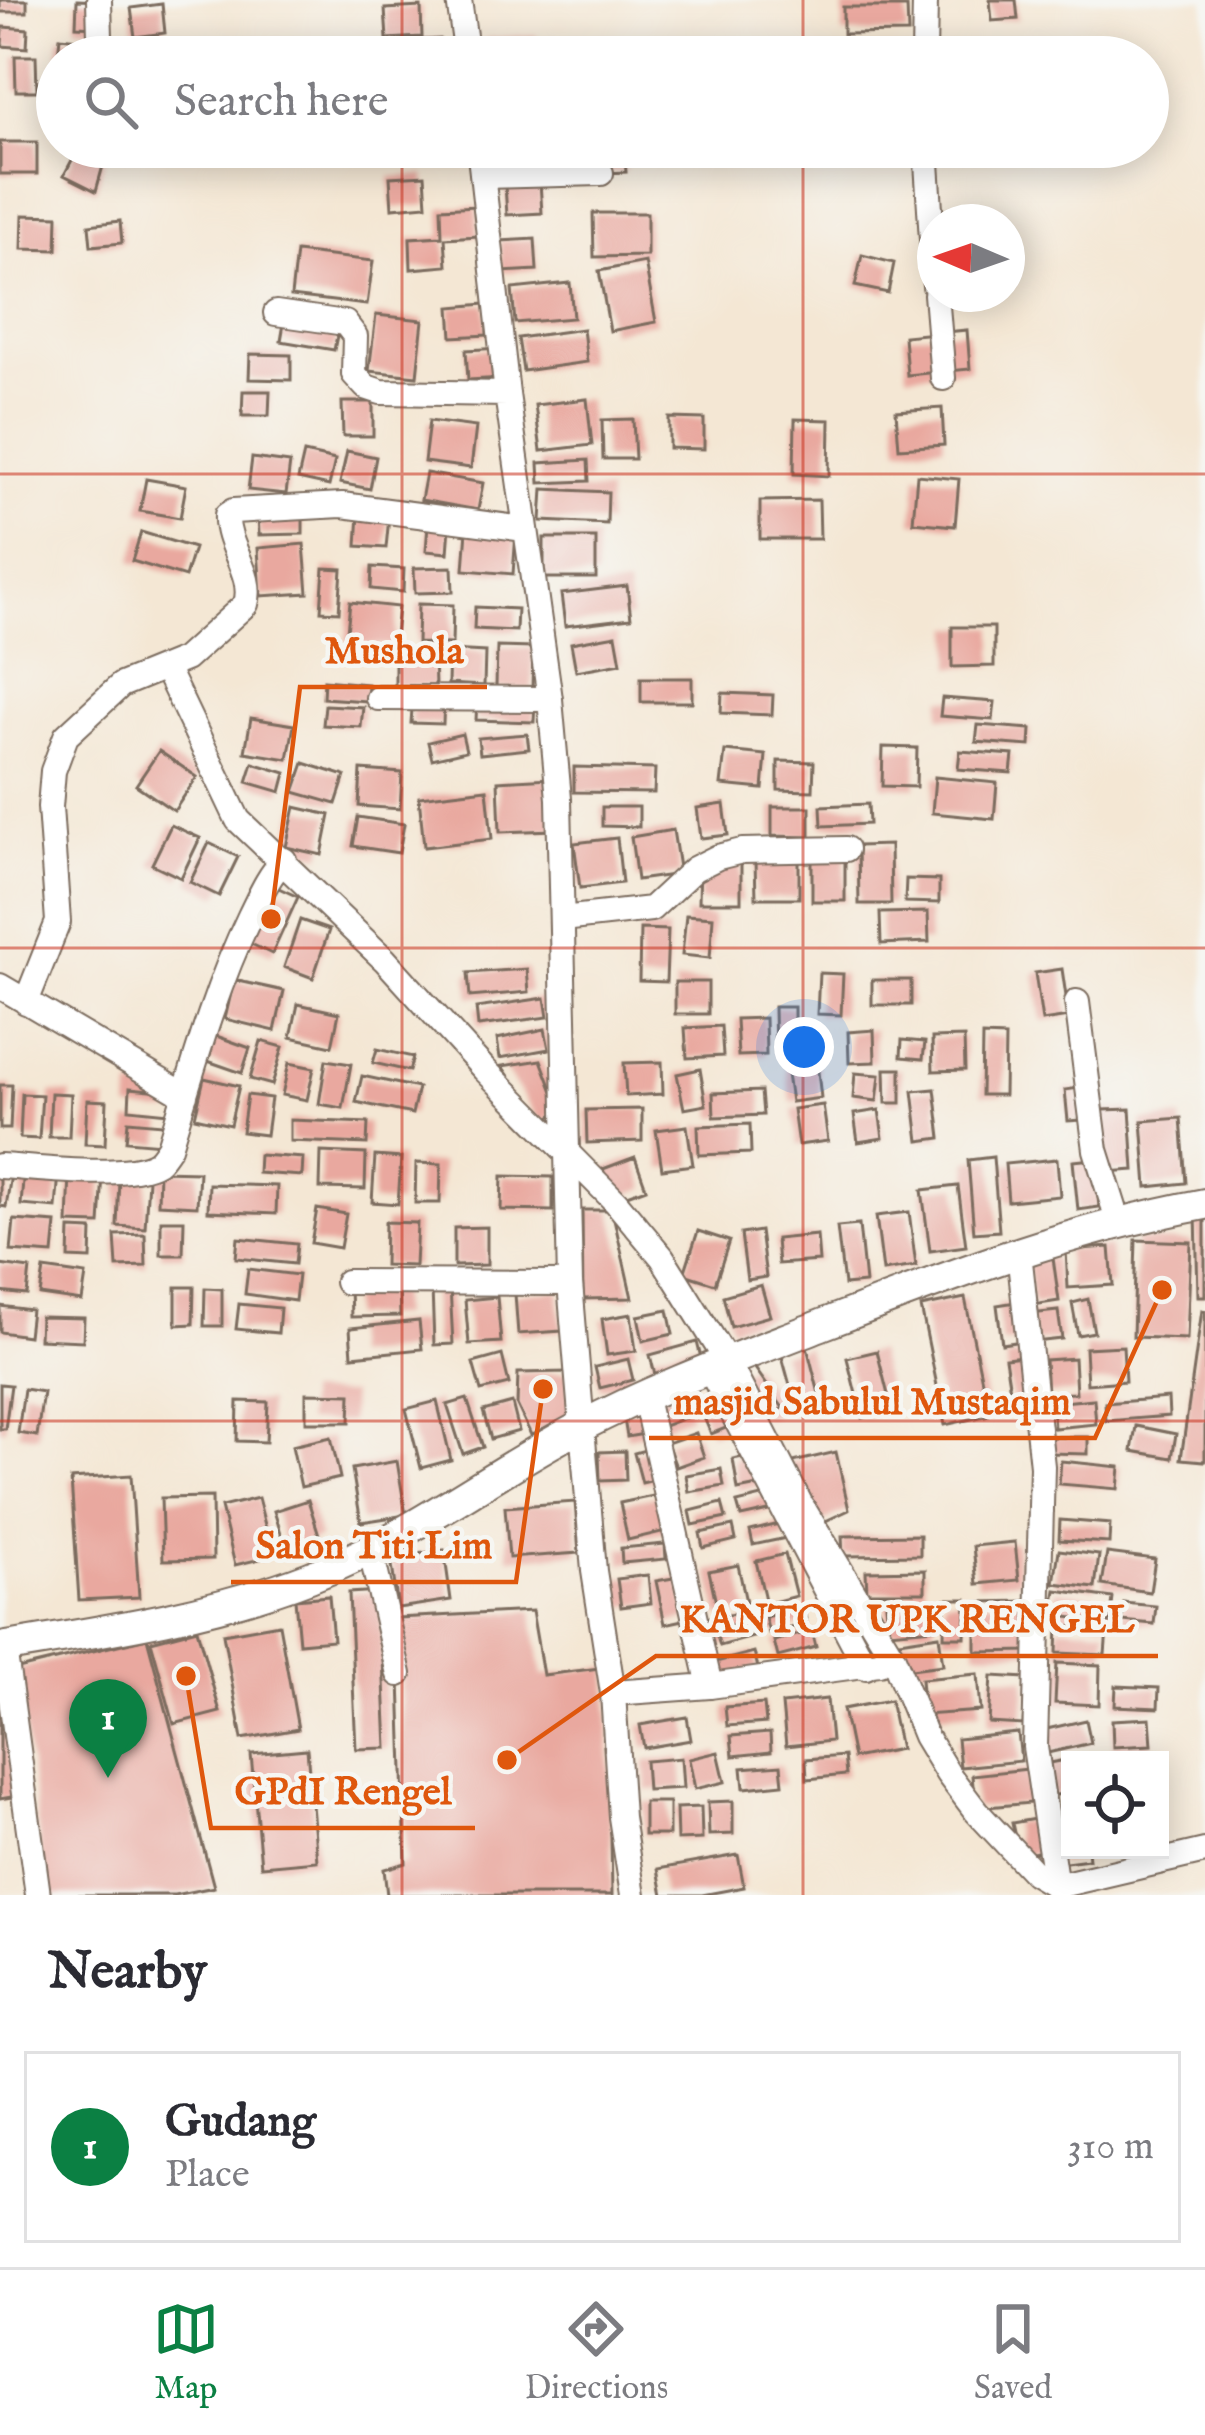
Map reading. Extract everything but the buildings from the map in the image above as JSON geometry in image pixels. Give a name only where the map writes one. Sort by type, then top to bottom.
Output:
[{"type":"street","points":[[98,0],[100,36]]},
{"type":"street","points":[[459,0],[464,36]]},
{"type":"street","points":[[924,36],[925,0]]},
{"type":"street","points":[[482,168],[507,394],[550,699],[562,919],[569,1283],[594,1571],[613,1693],[621,1816],[633,1895]]},
{"type":"street","points":[[927,168],[930,204]]},
{"type":"street","points":[[483,176],[601,173]]},
{"type":"street","points":[[937,312],[943,378]]},
{"type":"street","points":[[276,313],[345,323],[355,336],[354,374],[366,388],[507,394]]},
{"type":"street","points":[[26,1002],[58,922],[50,807],[53,771],[66,736],[121,685],[159,670],[217,633],[248,599],[247,582],[227,530],[227,515],[342,505],[525,529]]},
{"type":"street","points":[[159,670],[238,820],[251,836],[567,1168],[662,1257],[718,1365],[801,1504],[880,1662],[976,1811],[1034,1873],[1057,1886],[1205,1852]]},
{"type":"street","points":[[378,698],[550,699]]},
{"type":"street","points":[[562,919],[651,909],[694,869],[718,857],[742,851],[846,848]]},
{"type":"street","points":[[0,1166],[96,1171],[157,1162],[170,1147],[201,1034],[231,955],[278,867]]},
{"type":"street","points":[[0,986],[185,1095]]},
{"type":"street","points":[[1078,1002],[1092,1128],[1118,1220]]},
{"type":"street","points":[[38,1895],[2,1648],[229,1604],[371,1552],[580,1426],[718,1365],[1019,1252],[1118,1220],[1205,1204]]},
{"type":"street","points":[[1019,1252],[1042,1466],[1035,1747],[1057,1886]]},
{"type":"street","points":[[347,1282],[569,1283]]},
{"type":"street","points":[[645,1398],[710,1686]]},
{"type":"street","points":[[371,1552],[399,1674]]},
{"type":"street","points":[[613,1693],[710,1686],[880,1662]]},
{"type":"place","name":"Mushola","points":[[271,919]]},
{"type":"place","name":"masjid Sabulul Mustaqim","points":[[1162,1290]]},
{"type":"place","name":"Salon Titi Lim","points":[[543,1389]]},
{"type":"place","name":"GPdI Rengel","points":[[186,1676]]},
{"type":"place","name":"KANTOR UPK RENGEL","points":[[507,1760]]},
{"type":"place","name":"Gudang","points":[[108,1778]]}]
